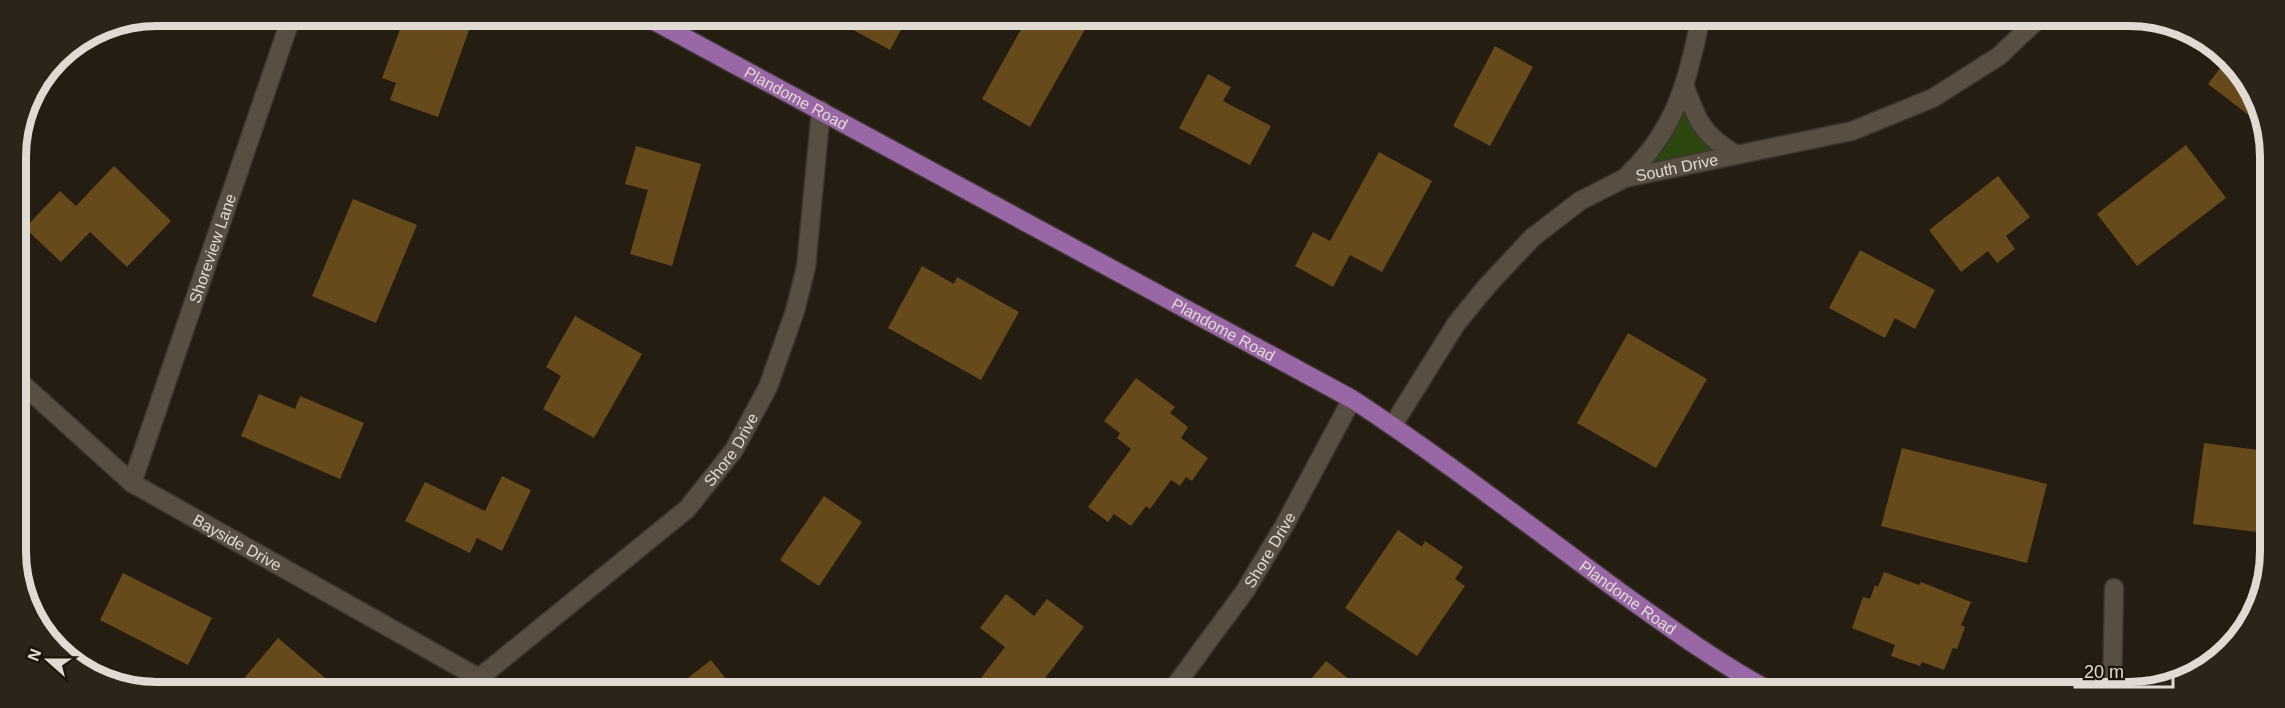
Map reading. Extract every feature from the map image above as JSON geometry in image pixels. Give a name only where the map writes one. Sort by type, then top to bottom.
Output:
[{"type":"main road","name":"Plandome Road","points":[[664,26],[1352,399],[1393,425],[1690,643],[1753,682]]},
{"type":"street","name":"Shoreview Lane","points":[[132,483],[288,26]]},
{"type":"street","points":[[1625,178],[1646,159],[1661,136],[1685,87],[1698,26]]},
{"type":"street","name":"South Drive","points":[[1393,425],[1456,324],[1533,237],[1581,201],[1625,178],[1852,131],[1933,98],[1999,56],[2031,26]]},
{"type":"street","points":[[1685,87],[1702,126],[1716,143],[1735,154]]},
{"type":"street","name":"Shore Drive","points":[[475,682],[687,509],[734,450],[768,387],[795,311],[806,267],[821,110]]},
{"type":"street","name":"Bayside Drive","points":[[26,388],[132,483],[472,682]]},
{"type":"street","name":"Shore Drive","points":[[1178,682],[1250,582],[1284,526],[1352,399]]},
{"type":"street","points":[[2112,682],[2114,588]]},
{"type":"green space","points":[[1685,87],[1692,107],[1735,154],[1625,178]]},
{"type":"building","points":[[401,26],[441,28],[442,26],[470,26],[438,117],[390,100],[396,83],[382,78]]},
{"type":"building","points":[[846,26],[903,26],[890,50]]},
{"type":"building","points":[[1023,26],[1087,26],[1030,127],[982,99]]},
{"type":"building","points":[[1495,46],[1533,67],[1490,146],[1453,126]]},
{"type":"building","points":[[2222,65],[2246,99],[2254,119],[2208,84]]},
{"type":"building","points":[[1208,74],[1231,87],[1223,101],[1271,126],[1250,165],[1179,128]]},
{"type":"building","points":[[2186,145],[2226,198],[2137,266],[2097,214]]},
{"type":"building","points":[[636,146],[701,164],[672,266],[630,254],[648,190],[625,184]]},
{"type":"building","points":[[1379,152],[1432,181],[1382,272],[1350,255],[1333,287],[1295,266],[1313,232],[1330,241]]},
{"type":"building","points":[[114,166],[171,221],[127,267],[90,232],[61,262],[26,227],[60,191],[76,206]]},
{"type":"building","points":[[1998,176],[2030,217],[2006,236],[2015,249],[1997,263],[1988,251],[1961,272],[1929,230]]},
{"type":"building","points":[[353,199],[417,225],[376,323],[312,296]]},
{"type":"building","points":[[1860,250],[1935,290],[1915,329],[1895,318],[1885,338],[1829,308]]},
{"type":"building","points":[[922,266],[954,284],[957,277],[1019,312],[981,380],[888,328]]},
{"type":"building","points":[[575,316],[642,354],[594,438],[543,409],[561,376],[546,367]]},
{"type":"building","points":[[1628,333],[1707,379],[1656,468],[1577,423]]},
{"type":"building","points":[[1136,378],[1175,407],[1170,413],[1188,427],[1181,438],[1208,458],[1192,481],[1186,477],[1180,486],[1171,480],[1150,509],[1146,506],[1131,526],[1114,514],[1108,522],[1088,507],[1131,449],[1117,438],[1120,433],[1104,421]]},
{"type":"building","points":[[259,394],[295,409],[300,396],[364,423],[340,479],[241,436]]},
{"type":"building","points":[[2204,443],[2260,450],[2260,532],[2193,524]]},
{"type":"building","points":[[1902,448],[2047,484],[2027,563],[1881,526]]},
{"type":"building","points":[[502,476],[531,490],[502,551],[477,538],[470,553],[405,521],[425,482],[485,511]]},
{"type":"building","points":[[824,496],[862,522],[819,586],[780,560]]},
{"type":"building","points":[[1398,530],[1422,547],[1425,541],[1463,567],[1455,579],[1465,586],[1417,656],[1345,608]]},
{"type":"building","points":[[1884,572],[1919,585],[1921,582],[1971,602],[1961,625],[1965,627],[1957,649],[1953,648],[1944,670],[1922,662],[1920,666],[1891,656],[1895,645],[1852,628],[1863,597],[1870,599],[1875,585],[1878,587]]},
{"type":"building","points":[[123,573],[212,618],[188,665],[100,620]]},
{"type":"building","points":[[1006,594],[1034,616],[1047,599],[1084,627],[1042,682],[978,682],[1005,647],[980,628]]},
{"type":"building","points":[[2243,606],[2247,607],[2246,609],[2240,619]]},
{"type":"building","points":[[278,638],[330,682],[241,682]]},
{"type":"building","points":[[711,660],[728,682],[683,682]]},
{"type":"building","points":[[1326,661],[1353,682],[1308,682]]}]
